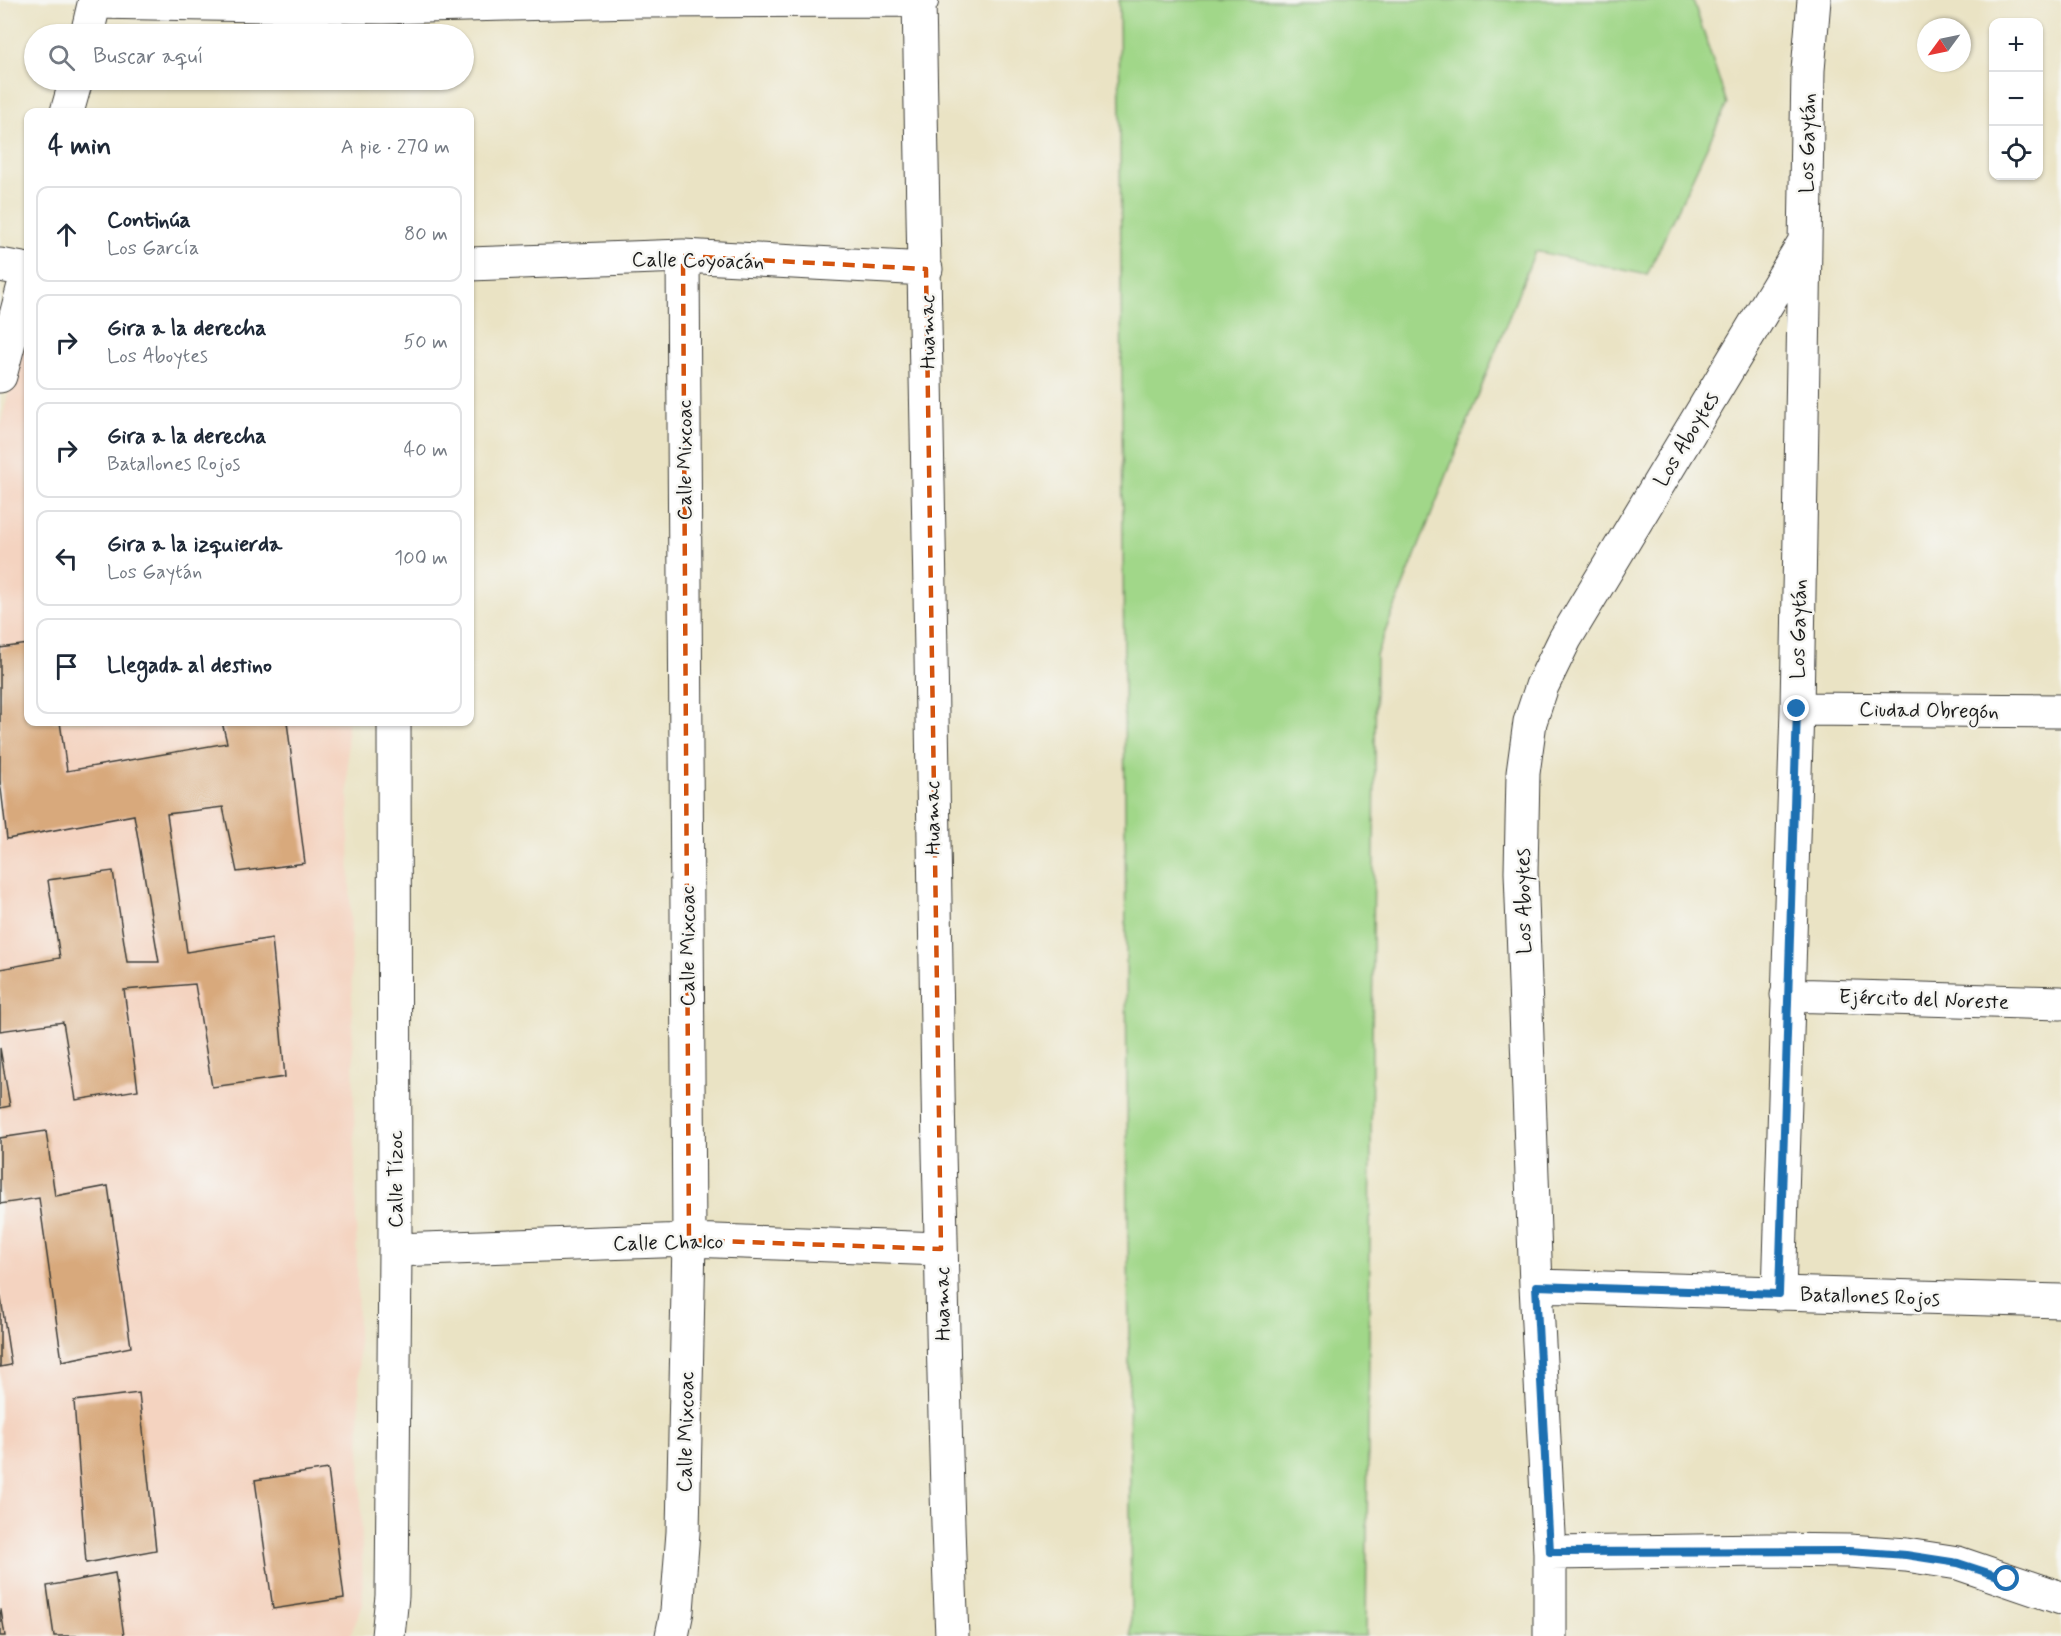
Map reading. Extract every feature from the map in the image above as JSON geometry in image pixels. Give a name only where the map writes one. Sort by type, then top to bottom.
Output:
[{"type":"street","points":[[89,24],[95,1],[383,4],[920,0]]},
{"type":"street","name":"Huamac","points":[[920,0],[945,1482],[952,1636]]},
{"type":"street","name":"Los Gaytán","points":[[1779,1294],[1797,709],[1808,70],[1814,0]]},
{"type":"street","points":[[69,108],[74,90]]},
{"type":"street","name":"Los Aboytes","points":[[1550,1636],[1550,1552],[1536,1286],[1521,872],[1523,773],[1530,722],[1542,686],[1565,639],[1805,241]]},
{"type":"street","name":"Calle Coyoacán","points":[[474,264],[683,256],[926,269]]},
{"type":"street","name":"Calle Mixcoac","points":[[672,1636],[683,1532],[689,1240],[683,256]]},
{"type":"street","points":[[0,265],[24,269]]},
{"type":"street","points":[[0,376],[24,285]]},
{"type":"street","name":"Ciudad Obregón","points":[[1797,709],[2061,711]]},
{"type":"street","name":"Calle Tízoc","points":[[388,1636],[392,1596],[395,1250],[394,726]]},
{"type":"street","name":"Ejército del Noreste","points":[[1787,995],[2061,1003]]},
{"type":"street","name":"Calle Chalco","points":[[395,1250],[689,1240],[941,1249]]},
{"type":"street","name":"Batallones Rojos","points":[[1536,1286],[2061,1301]]},
{"type":"street","points":[[1550,1552],[1767,1550],[1849,1551],[1906,1555],[1958,1563],[2061,1598]]},
{"type":"highlighted area","points":[[683,256],[926,269],[941,1249],[689,1240]]},
{"type":"shaded area","points":[[24,332],[24,726],[347,726],[363,1604],[350,1636],[0,1636],[0,426]]},
{"type":"green space","points":[[1119,0],[1693,0],[1727,104],[1647,275],[1535,251],[1376,655],[1366,1636],[1131,1636]]},
{"type":"building","points":[[24,645],[24,726],[61,726],[67,771],[227,743],[223,726],[288,726],[305,863],[237,872],[223,807],[167,814],[187,952],[272,938],[285,1077],[212,1087],[195,984],[124,990],[138,1090],[76,1100],[63,1022],[0,1031],[0,969],[60,958],[48,880],[113,871],[127,962],[159,962],[134,815],[7,839],[0,780],[0,648]]},
{"type":"building","points":[[0,1048],[10,1106],[0,1108]]},
{"type":"building","points":[[46,1131],[55,1196],[108,1186],[131,1347],[62,1361],[39,1198],[0,1204],[0,1138]]},
{"type":"building","points":[[0,1299],[11,1365],[0,1367]]},
{"type":"building","points":[[139,1393],[156,1550],[86,1563],[74,1401]]},
{"type":"building","points":[[328,1469],[344,1598],[273,1609],[255,1480]]},
{"type":"building","points":[[115,1573],[124,1636],[54,1636],[47,1586]]},
{"type":"building","points":[[1,1610],[5,1636],[0,1636]]},
{"type":"route","points":[[1797,709],[1779,1294],[1536,1286],[1550,1552],[1849,1551],[1906,1555],[1958,1563],[2007,1579]]}]
